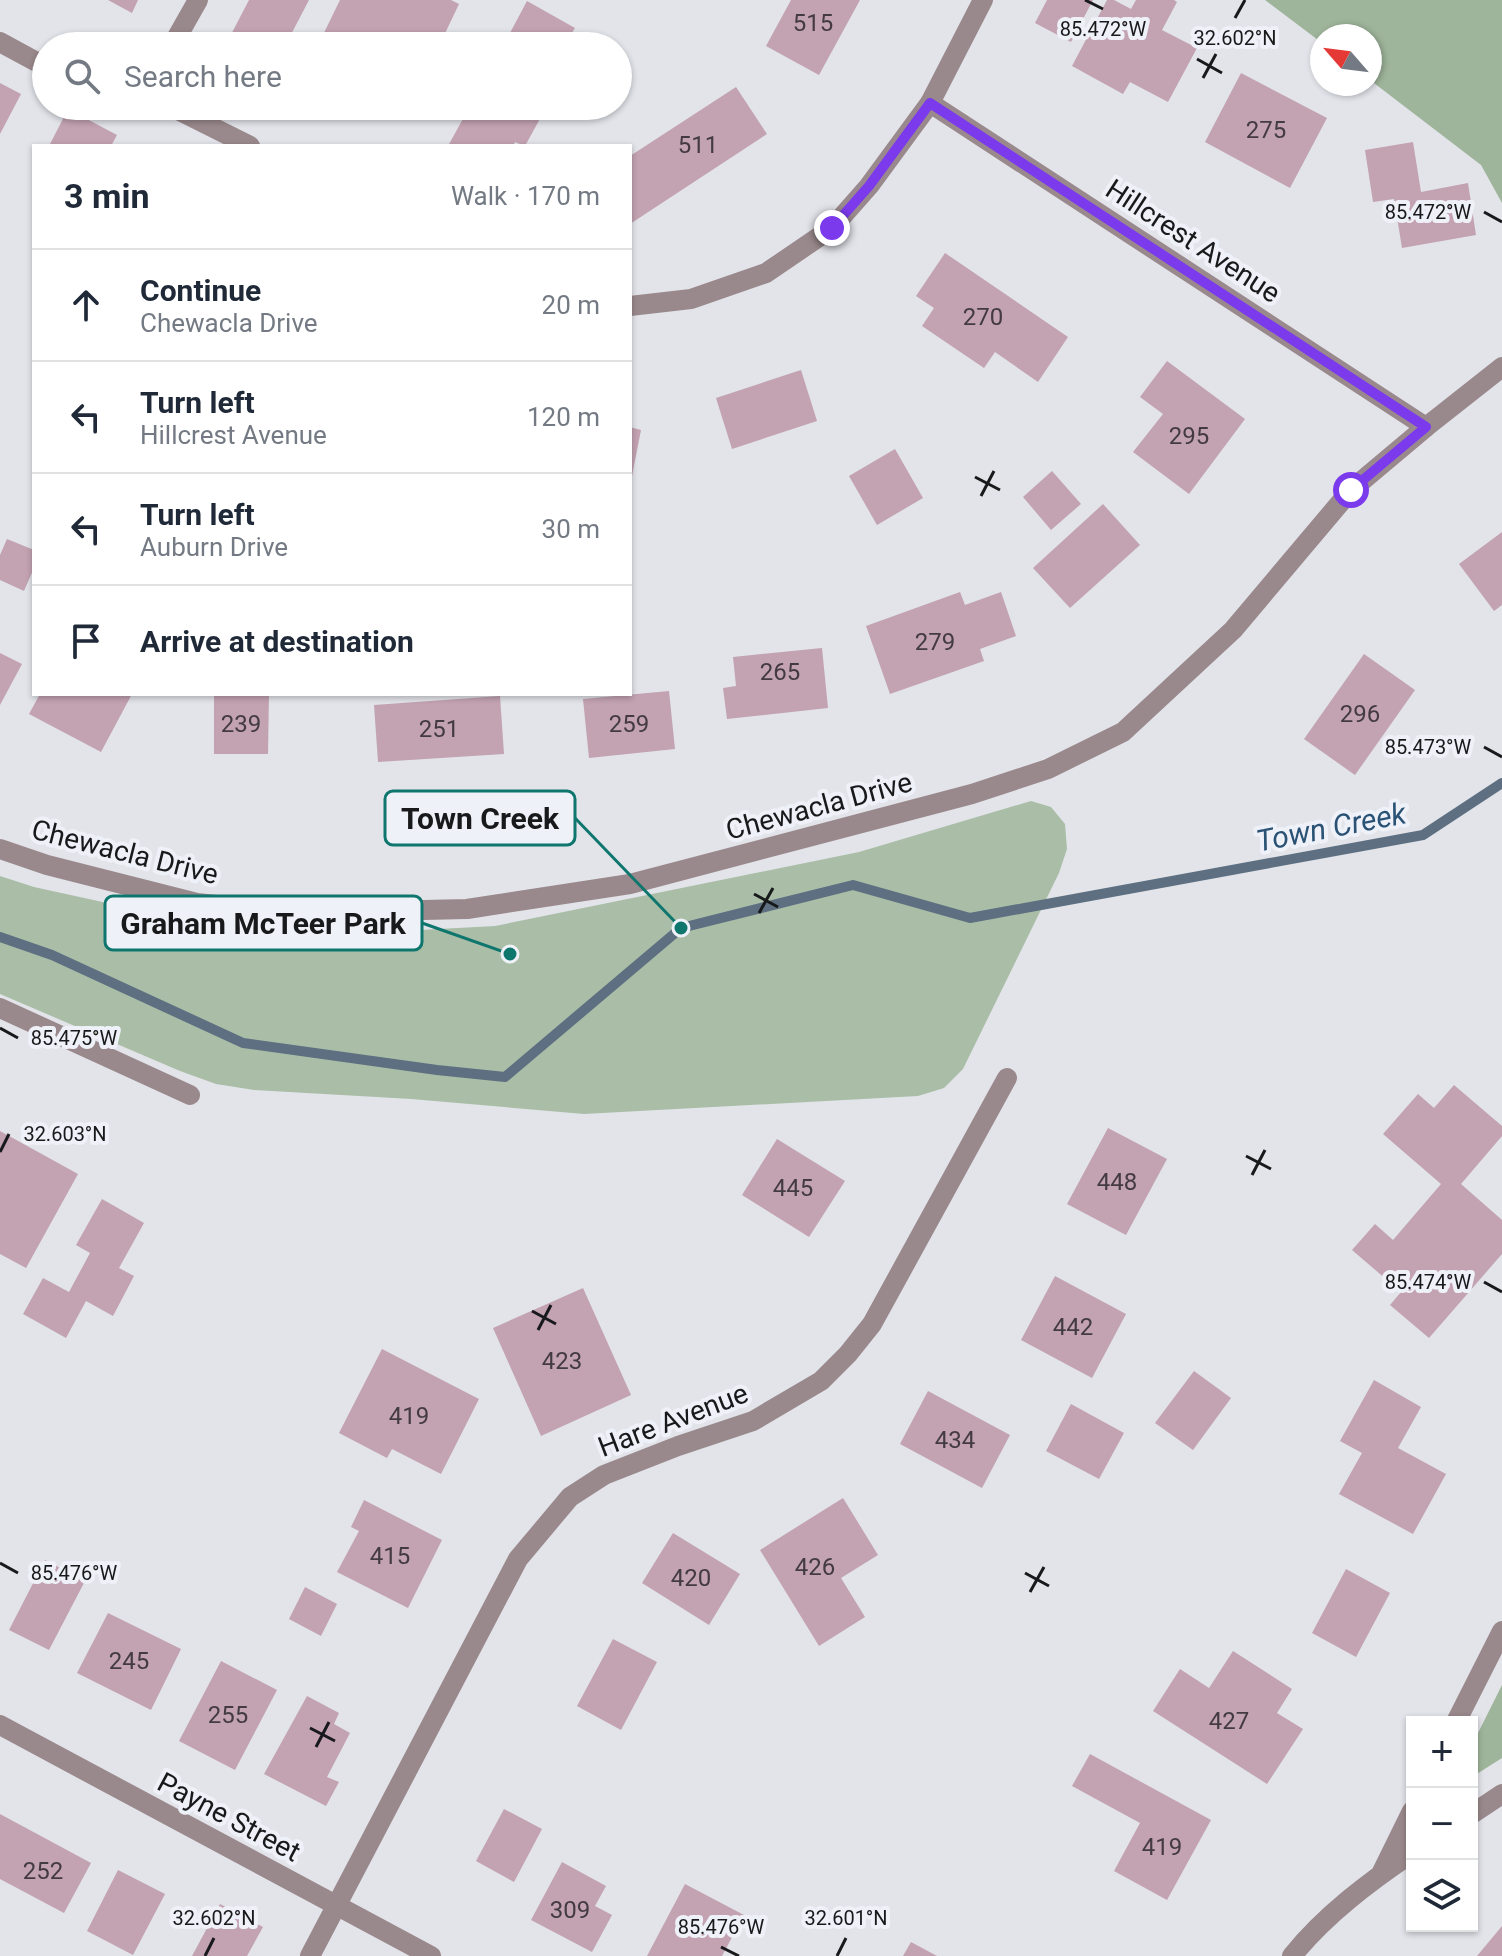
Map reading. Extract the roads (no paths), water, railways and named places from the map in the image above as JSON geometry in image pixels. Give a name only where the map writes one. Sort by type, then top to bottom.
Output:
[{"type":"street","points":[[180,32],[198,0]]},
{"type":"street","points":[[632,306],[691,299],[766,273],[832,228],[869,186],[930,103],[983,0]]},
{"type":"street","points":[[0,42],[32,59]]},
{"type":"street","name":"Hillcrest Avenue","points":[[930,103],[1426,427]]},
{"type":"street","points":[[198,120],[246,144]]},
{"type":"street","name":"Chewacla Drive","points":[[0,849],[47,865],[197,903],[295,913],[467,909],[630,884],[972,794],[1048,769],[1123,732],[1233,630],[1351,490],[1502,367]]},
{"type":"street","points":[[0,1008],[190,1095]]},
{"type":"street","name":"Hare Avenue","points":[[310,1956],[518,1559],[570,1497],[604,1475],[753,1421],[821,1381],[872,1324],[1007,1078]]},
{"type":"street","points":[[1459,1716],[1502,1631]]},
{"type":"street","name":"Payne Street","points":[[0,1725],[431,1956]]},
{"type":"street","points":[[1478,1810],[1502,1794]]},
{"type":"street","points":[[1380,1874],[1406,1823]]},
{"type":"street","points":[[1292,1956],[1309,1935],[1380,1874],[1406,1857]]},
{"type":"waterway","name":"Town Creek","points":[[0,937],[52,955],[243,1043],[505,1077],[681,928],[853,885],[970,918],[1423,835],[1502,783]]},
{"type":"place","name":"Town Creek","points":[[681,928]]},
{"type":"place","name":"Graham McTeer Park","points":[[510,954]]}]
